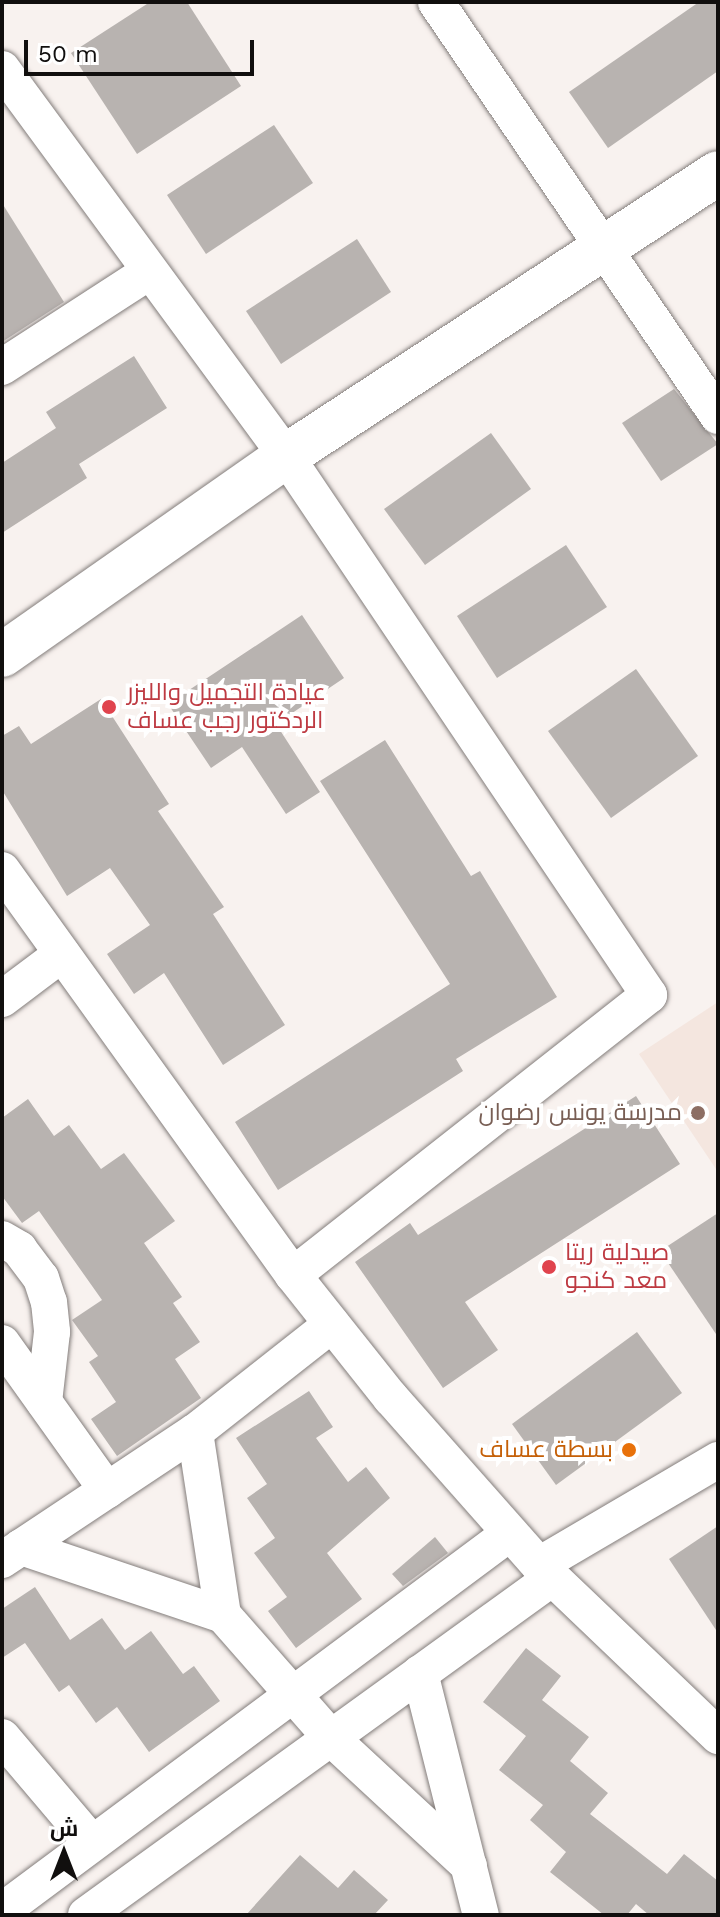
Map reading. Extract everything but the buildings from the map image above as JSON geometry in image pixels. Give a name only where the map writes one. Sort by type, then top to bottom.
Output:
[{"type":"street","points":[[436,2],[718,416]]},
{"type":"street","points":[[2,69],[286,456],[649,995],[293,1275]]},
{"type":"street","points":[[2,655],[286,456],[718,173]]},
{"type":"street","points":[[2,367],[149,272]]},
{"type":"street","points":[[2,870],[293,1275],[332,1324],[545,1571],[718,1736]]},
{"type":"street","points":[[2,999],[62,954]]},
{"type":"street","points":[[2,1239],[19,1249],[41,1278],[49,1302],[52,1332],[44,1402]]},
{"type":"street","points":[[11,1554],[195,1432],[332,1324]]},
{"type":"street","points":[[2,1343],[107,1490]]},
{"type":"street","points":[[195,1432],[223,1615],[290,1696],[331,1738],[469,1866]]},
{"type":"street","points":[[86,1915],[420,1673],[545,1571],[718,1460]]},
{"type":"street","points":[[2,1911],[510,1533]]},
{"type":"street","points":[[11,1554],[223,1615]]},
{"type":"street","points":[[420,1673],[481,1915]]},
{"type":"street","points":[[2,1737],[92,1843]]},
{"type":"shaded area","name":"مدرسة يونس رضوان","points":[[718,1002],[718,1172],[639,1054]]},
{"type":"place","name":"عيادة التجميل والليزر الردكتور رجب عساف","points":[[109,707]]},
{"type":"place","name":"مدرسة يونس رضوان","points":[[698,1113]]},
{"type":"place","name":"صيدلية ريتا معد كنجو","points":[[549,1267]]},
{"type":"place","name":"بسطة عساف","points":[[629,1450]]}]
